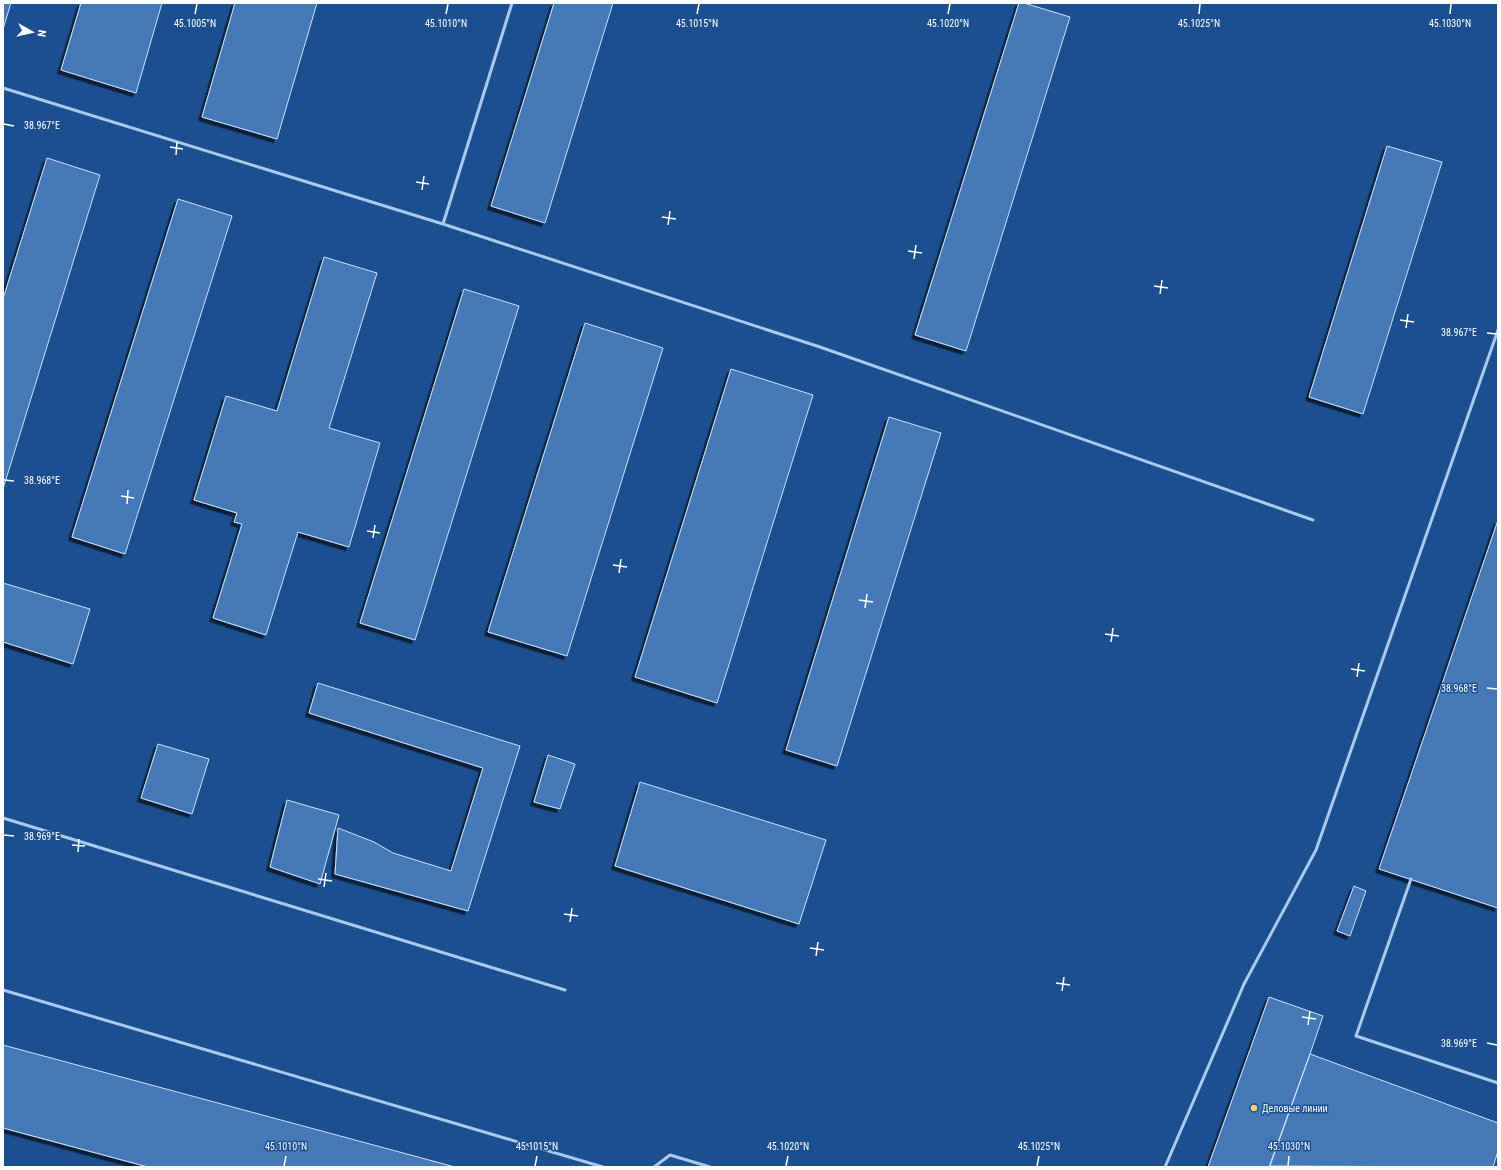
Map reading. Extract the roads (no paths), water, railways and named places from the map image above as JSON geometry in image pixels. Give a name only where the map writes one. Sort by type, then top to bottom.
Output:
[{"type":"lane","points":[[443,224],[512,3]]},
{"type":"lane","points":[[3,88],[443,224],[820,347],[1313,520]]},
{"type":"lane","points":[[1165,1167],[1244,984],[1316,850],[1498,330]]},
{"type":"lane","points":[[3,818],[565,990]]},
{"type":"lane","points":[[1411,879],[1356,1036],[1498,1083]]},
{"type":"lane","points":[[3,990],[603,1167]]},
{"type":"lane","points":[[654,1167],[670,1155],[710,1167]]},
{"type":"place","name":"Деловые линии","points":[[1254,1108]]}]
